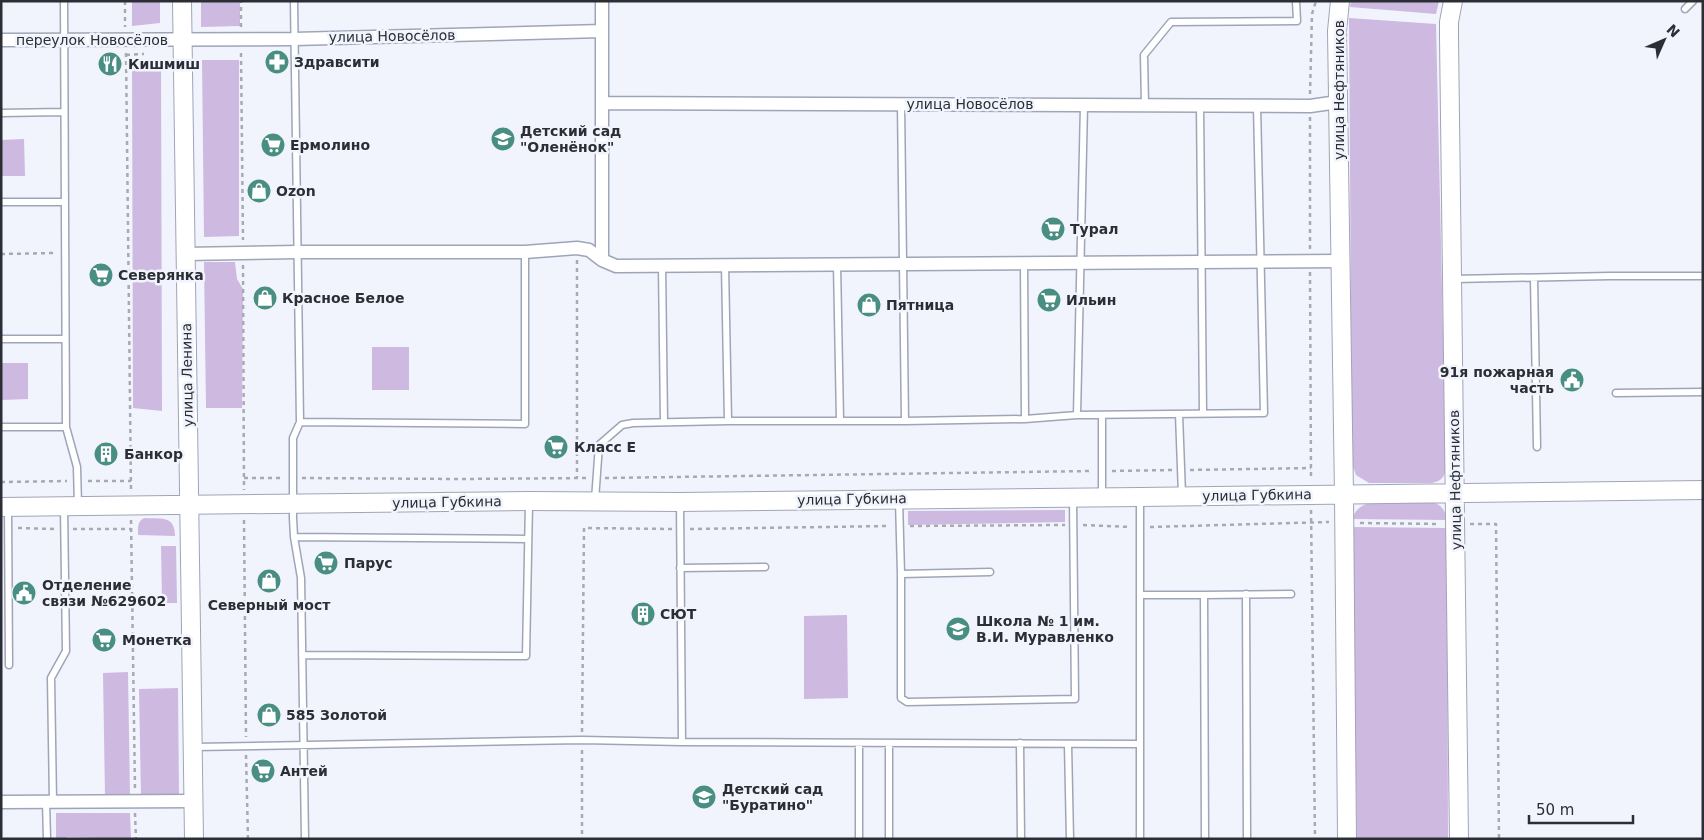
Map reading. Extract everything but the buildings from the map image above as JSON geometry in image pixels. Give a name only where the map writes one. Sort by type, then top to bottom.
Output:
[{"type":"main road","name":"улица Ленина","points":[[182,1],[194,839]]},
{"type":"main road","name":"улица Нефтяников","points":[[1340,1],[1337,31],[1347,839]]},
{"type":"main road","name":"улица Нефтяников","points":[[1453,1],[1449,22],[1459,839]]},
{"type":"main road","name":"улица Губкина","points":[[4,507],[529,501],[680,502],[1703,490]]},
{"type":"street","points":[[602,1],[602,260]]},
{"type":"street","name":"улица Новосёлов","points":[[182,40],[602,31]]},
{"type":"street","name":"переулок Новосёлов","points":[[1,40],[182,40]]},
{"type":"street","name":"улица Новосёлов","points":[[602,103],[1310,106],[1338,102]]},
{"type":"street","points":[[185,254],[525,252],[577,248],[590,250],[602,260],[616,266],[1341,261]]},
{"type":"street","points":[[1,802],[194,801]]},
{"type":"lane","points":[[47,839],[50,801],[51,678],[66,651],[71,507],[77,467],[66,427],[64,1]]},
{"type":"lane","points":[[294,1],[300,422],[293,438],[293,505],[294,537],[301,578],[305,839]]},
{"type":"lane","points":[[1145,105],[1144,55],[1171,22],[1297,22],[1296,1]]},
{"type":"lane","points":[[1685,9],[1693,1]]},
{"type":"lane","points":[[901,104],[905,422]]},
{"type":"lane","points":[[1076,415],[1084,105]]},
{"type":"lane","points":[[1200,105],[1203,414]]},
{"type":"lane","points":[[596,501],[597,450],[601,441],[622,425],[633,423],[728,421],[905,422],[1025,419],[1076,415],[1264,413],[1257,106]]},
{"type":"lane","points":[[1,113],[64,112]]},
{"type":"lane","points":[[1,202],[64,202]]},
{"type":"lane","points":[[300,422],[525,424],[525,252]]},
{"type":"lane","points":[[1024,263],[1025,419]]},
{"type":"lane","points":[[837,264],[840,421]]},
{"type":"lane","points":[[725,265],[728,421]]},
{"type":"lane","points":[[662,266],[664,422]]},
{"type":"lane","points":[[1452,279],[1703,276]]},
{"type":"lane","points":[[1534,278],[1537,447]]},
{"type":"lane","points":[[1,339],[65,339]]},
{"type":"lane","points":[[1616,393],[1703,392]]},
{"type":"lane","points":[[1179,414],[1182,496]]},
{"type":"lane","points":[[1102,415],[1102,497]]},
{"type":"lane","points":[[1,427],[66,427]]},
{"type":"lane","points":[[1140,497],[1140,839]]},
{"type":"lane","points":[[900,499],[901,698],[907,702],[1075,699],[1072,498]]},
{"type":"lane","points":[[302,655],[526,656],[529,501]]},
{"type":"lane","points":[[680,502],[682,742]]},
{"type":"lane","points":[[4,507],[4,597],[9,665]]},
{"type":"lane","points":[[294,537],[528,539]]},
{"type":"lane","points":[[680,568],[765,567]]},
{"type":"lane","points":[[901,574],[990,572]]},
{"type":"lane","points":[[1246,594],[1247,839]]},
{"type":"lane","points":[[1140,595],[1291,594]]},
{"type":"lane","points":[[1204,595],[1205,839]]},
{"type":"lane","points":[[193,746],[582,740],[1140,744]]},
{"type":"lane","points":[[859,743],[859,839]]},
{"type":"lane","points":[[889,743],[889,839]]},
{"type":"lane","points":[[1020,743],[1021,839]]},
{"type":"lane","points":[[1068,744],[1070,839]]},
{"type":"path","points":[[125,1],[136,839]]},
{"type":"path","points":[[241,1],[248,839]]},
{"type":"path","points":[[1315,839],[1311,522],[1310,106],[1312,14],[1316,1]]},
{"type":"path","points":[[577,248],[577,477]]},
{"type":"path","points":[[1,254],[65,253]]},
{"type":"path","points":[[244,478],[596,478],[1311,468]]},
{"type":"path","points":[[582,839],[584,528],[680,529],[1073,525],[1140,527],[1311,522]]},
{"type":"shaded area","points":[[132,1],[160,1],[160,23],[132,26]]},
{"type":"shaded area","points":[[201,1],[240,1],[240,26],[201,27]]},
{"type":"shaded area","points":[[1351,1],[1439,1],[1436,14],[1350,7]]},
{"type":"shaded area","points":[[1349,18],[1436,24],[1446,467],[1442,478],[1432,483],[1369,483],[1356,475],[1352,464]]},
{"type":"shaded area","points":[[132,59],[161,59],[162,411],[133,408]]},
{"type":"shaded area","points":[[202,60],[239,60],[239,236],[204,237]]},
{"type":"shaded area","points":[[24,139],[25,176],[1,176],[1,140]]},
{"type":"shaded area","points":[[204,262],[235,262],[237,279],[243,289],[242,408],[206,408]]},
{"type":"shaded area","points":[[372,347],[409,347],[409,390],[372,390]]},
{"type":"shaded area","points":[[1,363],[28,363],[28,399],[1,400]]},
{"type":"shaded area","points":[[1432,502],[1442,508],[1447,520],[1352,519],[1359,508],[1371,503]]},
{"type":"shaded area","points":[[1065,510],[1065,522],[908,525],[908,511]]},
{"type":"shaded area","points":[[144,518],[170,521],[173,524],[175,536],[138,535],[139,523]]},
{"type":"shaded area","points":[[1352,527],[1447,528],[1448,839],[1357,839]]},
{"type":"shaded area","points":[[161,546],[176,546],[177,603],[162,603]]},
{"type":"shaded area","points":[[847,615],[848,698],[804,699],[804,616]]},
{"type":"shaded area","points":[[128,672],[130,796],[105,796],[103,673]]},
{"type":"shaded area","points":[[178,688],[179,796],[141,797],[139,689]]},
{"type":"shaded area","points":[[56,813],[130,813],[131,839],[67,837],[67,839],[56,839]]},
{"type":"place","name":"Здравсити","points":[[277,62]]},
{"type":"place","name":"Кишмиш","points":[[110,64]]},
{"type":"place","name":"Детский сад \"Оленёнок\"","points":[[503,139]]},
{"type":"place","name":"Ермолино","points":[[273,145]]},
{"type":"place","name":"Ozon","points":[[259,191]]},
{"type":"place","name":"Турал","points":[[1053,229]]},
{"type":"place","name":"Северянка","points":[[101,275]]},
{"type":"place","name":"Красное Белое","points":[[265,298]]},
{"type":"place","name":"Ильин","points":[[1049,300]]},
{"type":"place","name":"Пятница","points":[[869,305]]},
{"type":"place","name":"91я пожарная часть","points":[[1572,380]]},
{"type":"place","name":"Класс Е","points":[[556,447]]},
{"type":"place","name":"Банкор","points":[[106,454]]},
{"type":"place","name":"Парус","points":[[326,563]]},
{"type":"place","name":"Северный мост","points":[[269,581]]},
{"type":"place","name":"Отделение связи №629602","points":[[24,593]]},
{"type":"place","name":"СЮТ","points":[[643,614]]},
{"type":"place","name":"Школа № 1 им. В.И. Муравленко","points":[[958,629]]},
{"type":"place","name":"Монетка","points":[[104,640]]},
{"type":"place","name":"585 Золотой","points":[[269,715]]},
{"type":"place","name":"Антей","points":[[263,771]]},
{"type":"place","name":"Детский сад \"Буратино\"","points":[[704,797]]}]
